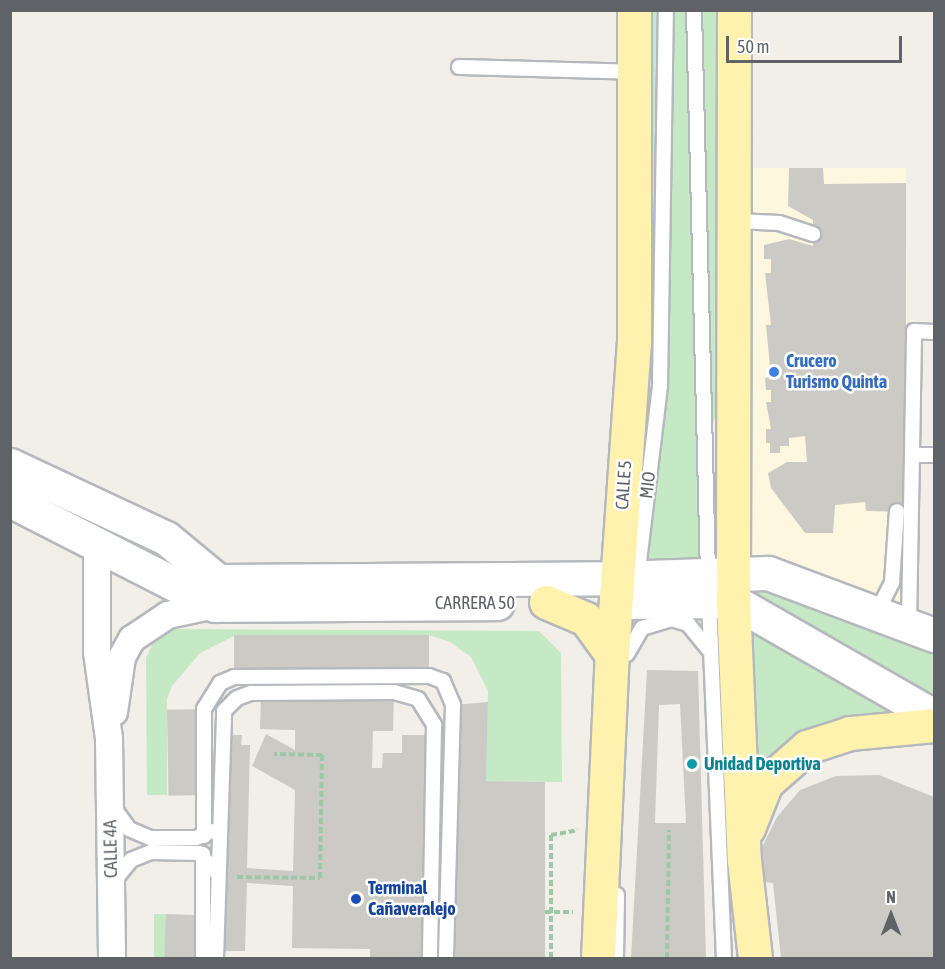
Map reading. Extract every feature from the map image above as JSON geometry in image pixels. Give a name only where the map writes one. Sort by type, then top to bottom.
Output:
[{"type":"main road","name":"CALLE 5","points":[[598,958],[604,830],[626,590],[634,343],[634,10]]},
{"type":"main road","points":[[734,10],[736,221],[721,586],[744,860],[755,958]]},
{"type":"main road","points":[[546,602],[586,619],[619,654]]},
{"type":"main road","points":[[744,860],[761,794],[797,753],[850,733],[934,725]]},
{"type":"street","name":"CARRERA 50","points":[[10,465],[166,538],[218,581],[626,590],[721,586],[768,573],[922,630]]},
{"type":"street","name":"CARRERA 50","points":[[10,500],[97,542],[215,605],[546,602],[626,590]]},
{"type":"street","name":"CALLE 4A","points":[[97,542],[98,652],[109,739],[112,958]]},
{"type":"street","points":[[721,586],[934,716]]},
{"type":"street","name":"CALLE 4A","points":[[109,739],[122,657],[132,639],[168,615],[215,605]]},
{"type":"lane","name":"MIO","points":[[626,590],[660,385],[666,10]]},
{"type":"lane","points":[[694,10],[721,586],[710,652],[724,958]]},
{"type":"lane","points":[[459,67],[634,72]]},
{"type":"lane","points":[[736,221],[778,223],[813,234]]},
{"type":"lane","points":[[922,630],[912,455],[914,331],[934,332]]},
{"type":"lane","points":[[912,455],[934,454]]},
{"type":"lane","points":[[878,612],[894,572],[897,511]]},
{"type":"lane","points":[[616,958],[619,654],[642,628],[671,619],[688,624],[710,652]]},
{"type":"lane","points":[[204,836],[204,709],[220,683],[234,677],[429,676],[443,681],[453,705],[446,958]]},
{"type":"lane","points":[[216,958],[221,719],[237,698],[399,692],[418,699],[435,724],[430,958]]},
{"type":"lane","points":[[110,801],[121,821],[139,835],[204,836],[219,823]]},
{"type":"lane","points":[[203,854],[218,876]]},
{"type":"lane","points":[[111,885],[123,867],[141,855],[203,854]]},
{"type":"lane","points":[[203,854],[203,958]]},
{"type":"path","points":[[218,876],[320,878],[322,755],[274,754]]},
{"type":"path","points":[[551,958],[552,833],[604,830]]},
{"type":"path","points":[[667,958],[669,830]]},
{"type":"path","points":[[545,912],[561,912]]},
{"type":"shaded area","points":[[737,168],[906,168],[909,624],[734,571]]},
{"type":"green space","points":[[634,11],[734,11],[736,360],[704,448],[708,572],[637,577],[660,385],[634,343]]},
{"type":"green space","points":[[751,571],[934,635],[934,725],[850,733],[755,805],[733,601]]},
{"type":"green space","points":[[175,629],[539,631],[561,653],[562,782],[486,781],[488,691],[471,657],[450,642],[429,635],[234,636],[200,653],[172,686],[167,699],[167,795],[147,795],[146,658],[154,640]]},
{"type":"green space","points":[[154,914],[166,914],[166,958],[154,958]]},
{"type":"building","points":[[789,168],[823,168],[824,184],[906,183],[906,512],[866,511],[865,502],[835,505],[833,533],[805,533],[771,488],[768,473],[787,462],[807,462],[805,436],[789,438],[789,446],[780,446],[780,453],[770,453],[770,443],[766,443],[766,429],[771,429],[766,402],[771,402],[771,390],[766,390],[765,378],[771,377],[766,325],[771,325],[765,273],[771,273],[771,259],[764,259],[764,245],[789,239],[813,246],[813,220],[788,206]]},
{"type":"building","points":[[234,635],[429,635],[429,676],[234,676]]},
{"type":"building","name":"Unidad Deportiva","points":[[647,670],[698,671],[706,958],[631,958]],"holes":[[[680,704],[686,823],[655,823],[659,705]]]},
{"type":"building","points":[[394,692],[393,731],[373,731],[372,768],[382,768],[383,753],[402,753],[402,735],[434,735],[430,958],[370,958],[370,949],[292,948],[293,886],[247,883],[245,951],[216,951],[221,735],[242,735],[241,745],[250,745],[247,868],[293,871],[295,790],[252,766],[266,734],[295,750],[295,730],[260,729],[261,693]]},
{"type":"building","points":[[488,702],[486,781],[545,782],[545,958],[446,958],[453,705]]},
{"type":"building","points":[[204,709],[206,795],[169,796],[167,710]]},
{"type":"building","points":[[879,775],[934,797],[934,958],[781,958],[773,883],[764,882],[762,847],[777,817],[800,790],[836,776]]},
{"type":"building","points":[[166,914],[204,915],[202,958],[164,958]]},
{"type":"place","name":"Crucero Turismo Quinta","points":[[774,372]]},
{"type":"place","name":"Unidad Deportiva","points":[[692,764]]},
{"type":"place","name":"Terminal Cañaveralejo","points":[[356,899]]}]
